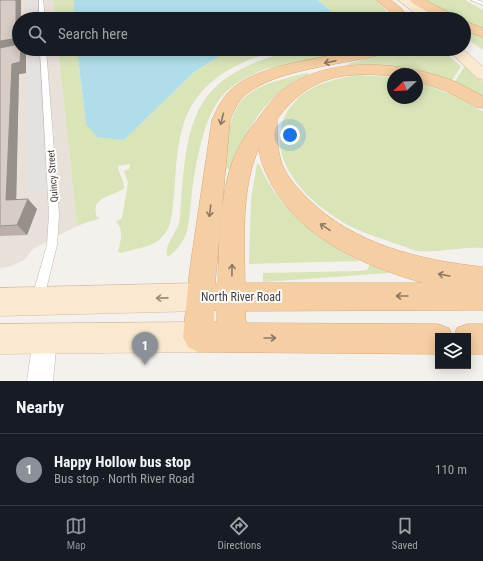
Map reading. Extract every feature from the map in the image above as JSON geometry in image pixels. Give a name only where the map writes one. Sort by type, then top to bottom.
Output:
[{"type":"main road","points":[[383,0],[398,12]]},
{"type":"main road","points":[[391,0],[407,12]]},
{"type":"main road","points":[[404,0],[421,12]]},
{"type":"main road","points":[[416,0],[438,12]]},
{"type":"main road","points":[[471,28],[483,33]]},
{"type":"main road","points":[[471,49],[483,58]]},
{"type":"main road","points":[[198,337],[203,268],[221,120],[225,108],[242,90],[254,82],[267,77],[357,56]]},
{"type":"main road","points":[[462,56],[483,75]]},
{"type":"main road","points":[[231,338],[234,213],[242,163],[258,130],[290,92],[312,80],[330,74],[364,70],[387,71]]},
{"type":"main road","points":[[423,78],[450,86],[483,103]]},
{"type":"main road","points":[[268,118],[268,148],[273,168],[283,187],[299,206],[320,224],[344,240],[370,253],[400,264],[430,272],[483,280]]},
{"type":"main road","name":"North River Road","points":[[0,302],[232,296],[483,296]]},
{"type":"main road","points":[[0,339],[198,337],[435,338]]},
{"type":"main road","points":[[471,339],[483,339]]},
{"type":"street","points":[[40,381],[45,339]]},
{"type":"lane","points":[[41,0],[42,12]]},
{"type":"lane","points":[[473,0],[483,4]]},
{"type":"lane","points":[[0,56],[12,54]]},
{"type":"lane","name":"Quincy Street","points":[[37,301],[50,252],[54,214],[43,56]]},
{"type":"shaded area","points":[[0,0],[53,0],[54,12],[12,12],[12,56],[59,56],[77,226],[33,249],[24,260],[12,266],[0,268]]},
{"type":"shaded area","points":[[28,0],[44,0],[45,12],[28,12]]},
{"type":"shaded area","points":[[0,49],[12,49],[12,56],[47,56],[56,187],[28,195],[28,58],[0,63]]},
{"type":"green space","points":[[53,0],[74,0],[74,12],[54,12]]},
{"type":"green space","points":[[318,0],[376,0],[387,12],[332,12]]},
{"type":"green space","points":[[423,0],[465,0],[483,10],[483,29],[471,24],[471,12],[443,12]]},
{"type":"green space","points":[[471,31],[483,36],[483,50],[471,42]]},
{"type":"green space","points":[[59,56],[78,56],[86,124],[124,140],[194,72],[220,56],[260,56],[222,74],[209,84],[198,96],[189,110],[179,143],[170,224],[165,234],[161,238],[153,244],[122,253],[118,252],[121,232],[119,225],[116,222],[122,218],[128,183],[124,171],[129,169],[130,164],[118,166],[124,188],[99,201],[96,205],[95,210],[97,217],[100,218],[77,226]]},
{"type":"green space","points":[[276,56],[326,56],[266,69],[243,79],[224,94],[210,115],[205,129],[194,175],[187,232],[180,245],[168,257],[167,248],[177,229],[180,218],[186,153],[192,127],[201,105],[215,87],[235,72]]},
{"type":"green space","points":[[375,56],[449,56],[461,66],[451,82],[423,75],[423,68],[388,68],[372,65],[351,66],[347,64]]},
{"type":"green space","points":[[464,65],[483,82],[483,97],[454,83]]},
{"type":"green space","points":[[308,73],[308,75],[294,82],[270,101],[251,125],[233,168],[223,170],[230,127],[235,112],[242,100],[252,92],[266,85]]},
{"type":"green space","points":[[355,75],[387,77],[387,104],[423,104],[423,84],[451,94],[483,112],[483,248],[416,251],[356,229],[325,210],[303,190],[293,178],[281,152],[280,138],[282,123],[289,109],[301,96],[311,89],[329,81]]},
{"type":"green space","points":[[257,164],[259,164],[277,196],[300,221],[328,242],[360,261],[249,264],[251,199]]},
{"type":"green space","points":[[371,262],[389,271],[389,273],[263,282],[263,273],[359,271],[367,270]]},
{"type":"water","points":[[74,0],[318,0],[332,12],[74,12]]},
{"type":"water","points":[[78,56],[220,56],[194,72],[124,140],[97,137],[86,124]]},
{"type":"building","points":[[0,0],[16,0],[16,12],[12,12],[12,39],[0,41]]},
{"type":"building","points":[[12,45],[12,56],[20,56],[20,62],[12,64],[6,200],[28,199],[17,225],[0,226],[0,48]]},
{"type":"place","name":"Happy Hollow bus stop","points":[[145,365]]}]
